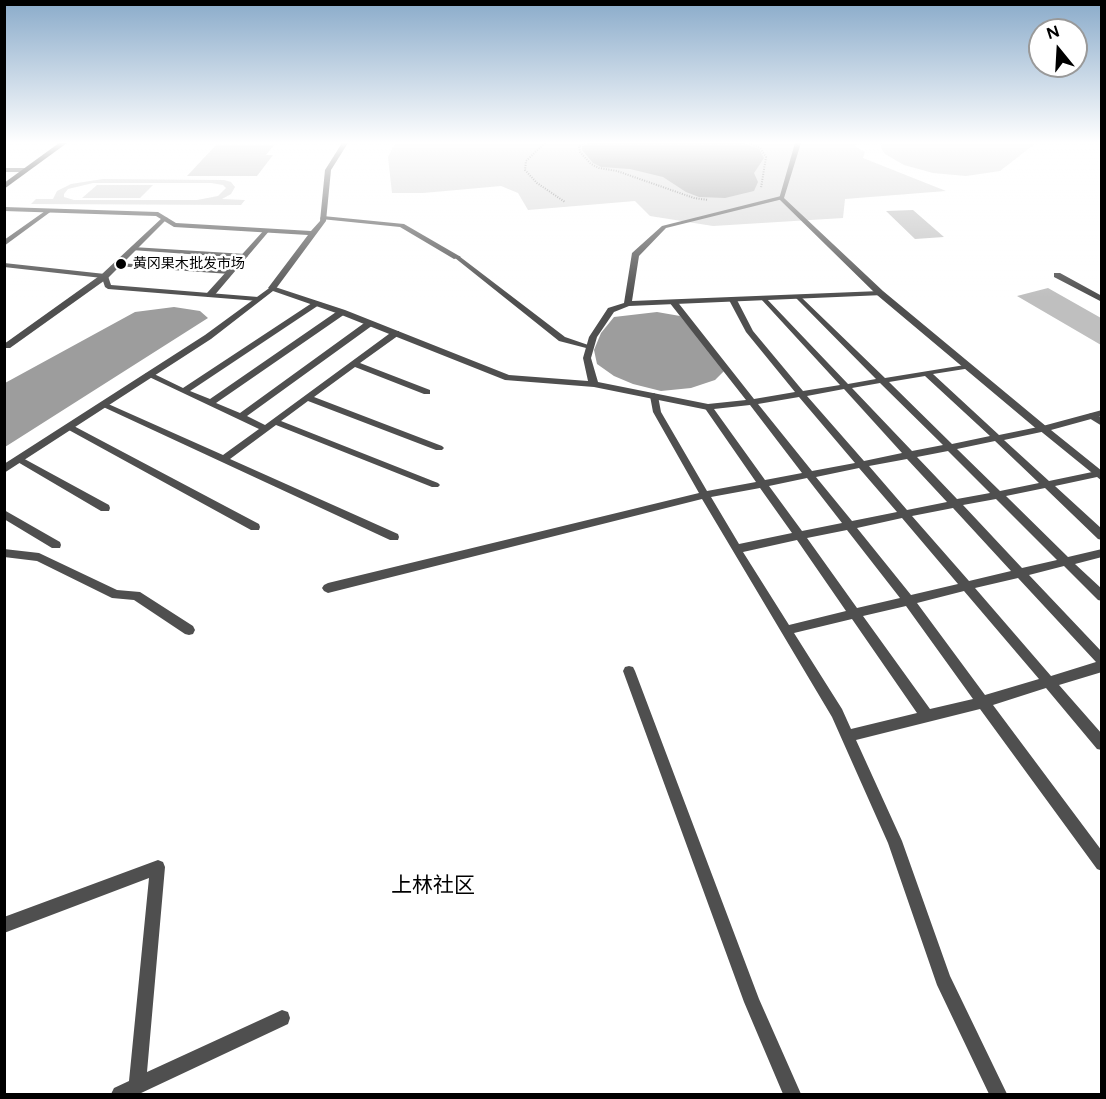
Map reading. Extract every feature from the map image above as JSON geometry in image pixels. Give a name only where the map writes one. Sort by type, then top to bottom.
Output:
[{"type":"street","points":[[4,469],[208,337],[272,288],[323,218],[325,194]]},
{"type":"street","points":[[781,198],[880,293],[1099,476]]},
{"type":"street","points":[[628,304],[635,255],[664,227],[781,198]]},
{"type":"street","points":[[4,210],[158,214],[174,225],[313,233]]},
{"type":"street","points":[[4,244],[50,210]]},
{"type":"street","points":[[8,346],[105,276],[165,218]]},
{"type":"street","points":[[323,218],[402,225],[457,257]]},
{"type":"street","points":[[210,295],[267,230]]},
{"type":"street","points":[[1057,275],[1101,300]]},
{"type":"street","points":[[272,288],[342,312],[508,378],[594,384],[708,407]]},
{"type":"street","points":[[594,384],[587,358],[593,337],[611,310],[628,304],[880,293]]},
{"type":"street","points":[[1043,429],[1097,414]]},
{"type":"lane","points":[[133,249],[245,256]]},
{"type":"lane","points":[[457,257],[562,339],[590,347]]},
{"type":"lane","points":[[4,265],[105,276],[108,287],[258,298]]},
{"type":"lane","points":[[117,265],[230,272]]},
{"type":"lane","points":[[798,297],[1101,597]]},
{"type":"lane","points":[[763,298],[1101,663],[982,702],[848,736]]},
{"type":"lane","points":[[732,300],[750,332],[801,394],[1101,744]]},
{"type":"lane","points":[[673,302],[908,600],[1101,864]]},
{"type":"lane","points":[[184,391],[318,303]]},
{"type":"lane","points":[[210,403],[342,312]]},
{"type":"lane","points":[[240,417],[370,323]]},
{"type":"lane","points":[[224,459],[396,333]]},
{"type":"lane","points":[[355,364],[427,392]]},
{"type":"lane","points":[[708,407],[754,402],[968,366]]},
{"type":"lane","points":[[927,373],[1101,537]]},
{"type":"lane","points":[[149,375],[265,429]]},
{"type":"lane","points":[[654,396],[657,412],[736,549],[837,713],[895,841],[943,979],[998,1095]]},
{"type":"lane","points":[[307,398],[439,448]]},
{"type":"lane","points":[[103,405],[394,537]]},
{"type":"lane","points":[[708,407],[801,535],[927,716]]},
{"type":"lane","points":[[1097,414],[1101,423]]},
{"type":"lane","points":[[275,422],[435,485]]},
{"type":"lane","points":[[70,427],[255,527]]},
{"type":"lane","points":[[328,588],[705,495],[1043,429]]},
{"type":"lane","points":[[20,459],[105,508]]},
{"type":"lane","points":[[736,549],[1045,484],[1099,476]]},
{"type":"lane","points":[[4,514],[56,544]]},
{"type":"lane","points":[[4,553],[39,557],[116,595],[136,595],[189,630]]},
{"type":"lane","points":[[787,630],[1101,553]]},
{"type":"lane","points":[[629,671],[752,1002],[792,1095]]},
{"type":"lane","points":[[4,924],[158,867],[137,1086]]},
{"type":"lane","points":[[120,1095],[282,1018]]},
{"type":"path","points":[[554,194],[565,202]]},
{"type":"path","points":[[683,194],[694,198],[716,200]]},
{"type":"shaded area","points":[[55,194],[64,194],[64,197],[74,200],[197,200],[220,194],[230,194],[222,199],[245,200],[241,205],[31,204],[36,199],[53,199]]},
{"type":"shaded area","points":[[86,194],[144,194],[140,198],[82,198]]},
{"type":"shaded area","points":[[519,194],[905,194],[845,199],[843,218],[713,226],[650,216],[635,201],[528,210]]},
{"type":"shaded area","points":[[692,194],[740,194],[725,198],[699,197]]},
{"type":"shaded area","points":[[174,307],[200,311],[208,318],[5,447],[5,383],[135,312]]},
{"type":"shaded area","points":[[657,312],[680,316],[725,370],[715,380],[691,388],[661,391],[633,384],[614,376],[597,364],[594,350],[601,333],[614,317]]},
{"type":"building","points":[[913,210],[944,237],[915,239],[886,211]]},
{"type":"building","points":[[1048,288],[1101,318],[1101,345],[1017,296]]},
{"type":"place","name":"黄冈果木批发市场","points":[[121,264]]},
{"type":"district","name":"上林社区","points":[[433,886]]}]
